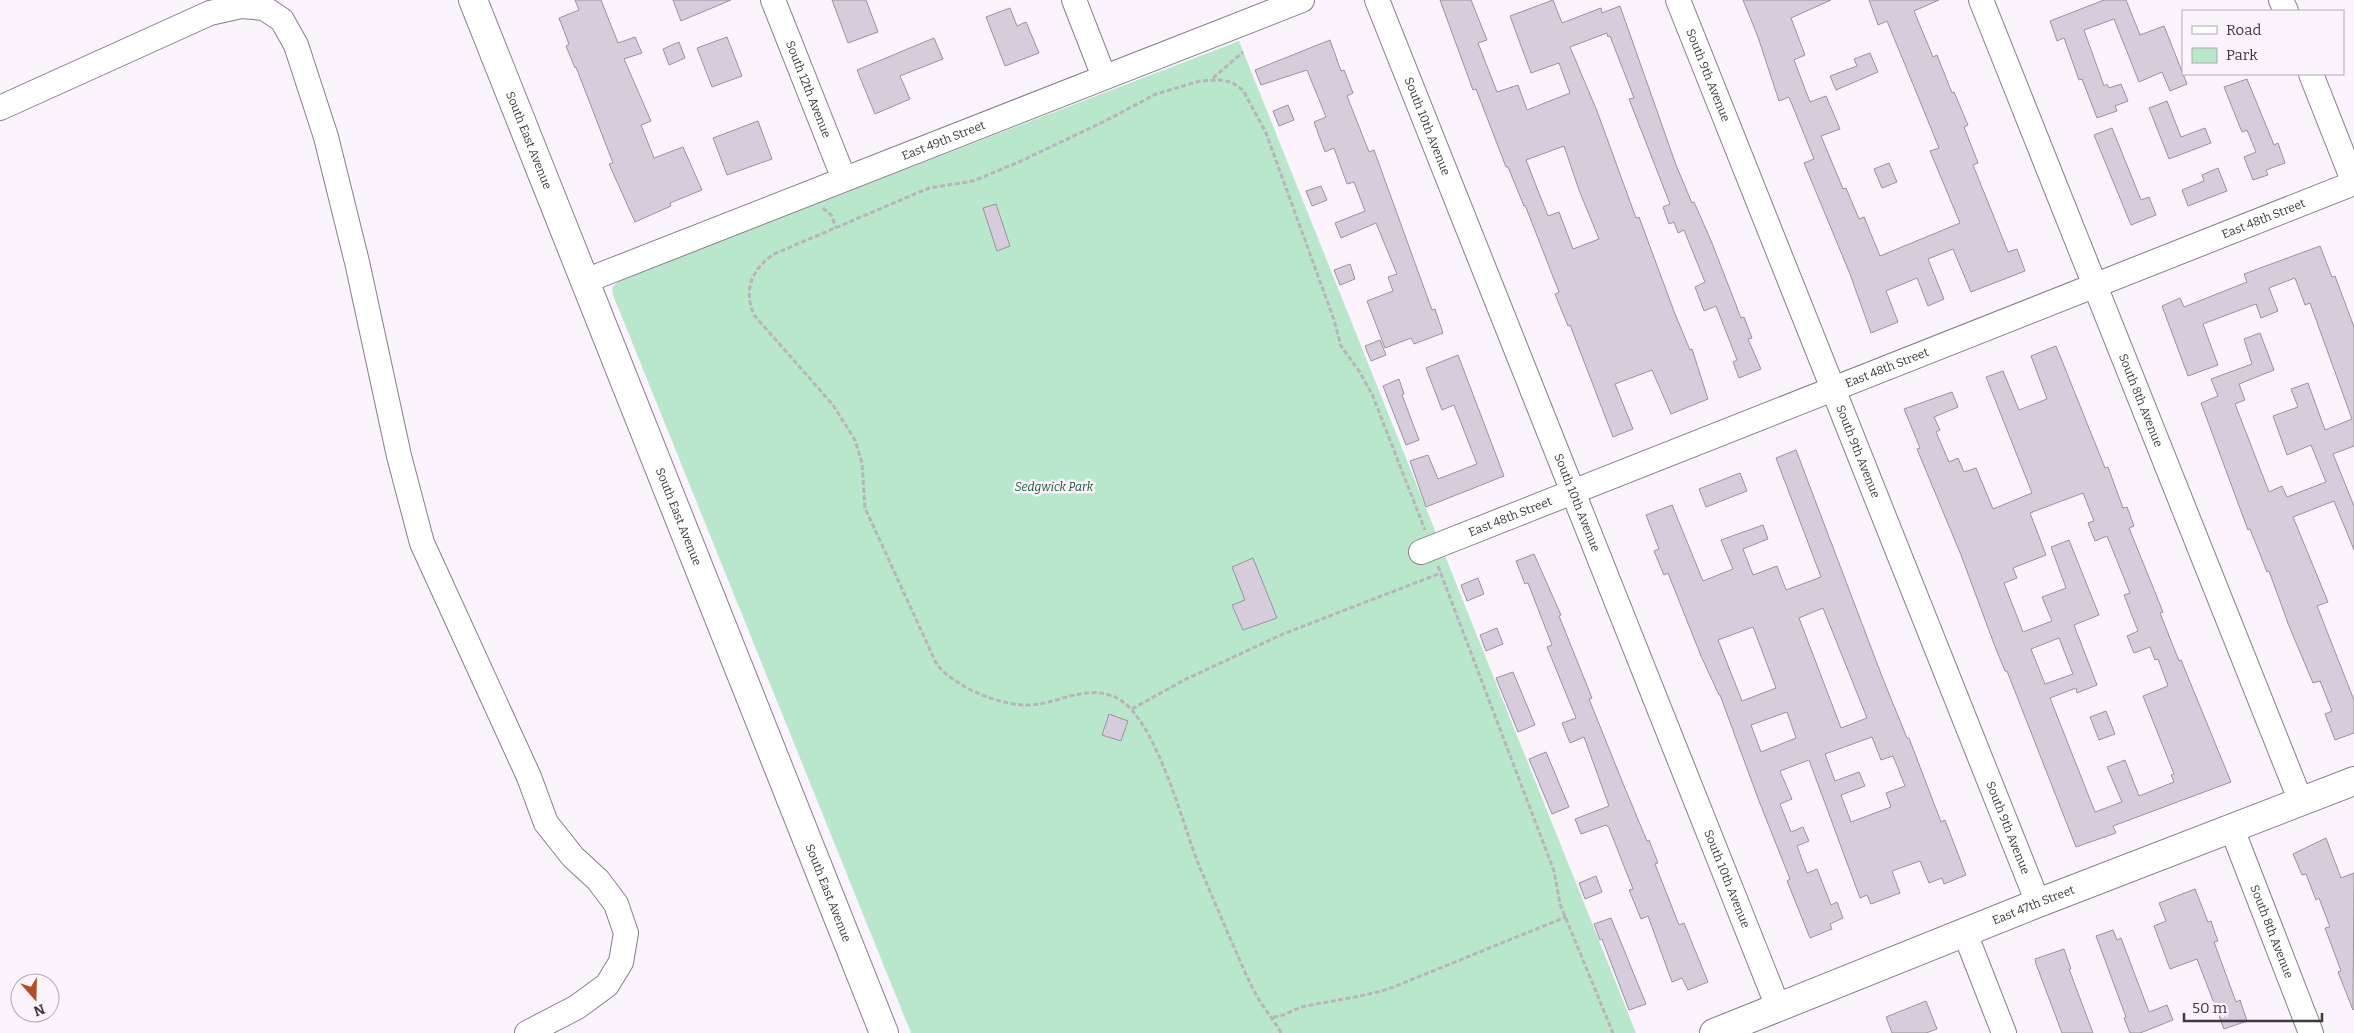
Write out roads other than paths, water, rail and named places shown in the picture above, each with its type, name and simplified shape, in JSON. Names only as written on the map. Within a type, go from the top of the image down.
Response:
[{"type":"main road","name":"South East Avenue","points":[[473,0],[884,1033]]},
{"type":"main road","name":"East 47th Street","points":[[1714,1033],[2038,903],[2354,781]]},
{"type":"street","name":"South 12th Avenue","points":[[773,0],[844,179]]},
{"type":"street","points":[[1074,0],[1104,77]]},
{"type":"street","name":"East 49th Street","points":[[585,281],[1302,0]]},
{"type":"street","name":"South 10th Avenue","points":[[1376,0],[1574,491],[1778,1007]]},
{"type":"street","name":"South 9th Avenue","points":[[1678,0],[2038,903]]},
{"type":"street","name":"South 8th Avenue","points":[[1981,0],[2301,802]]},
{"type":"street","points":[[0,108],[210,13],[241,6],[264,8],[282,20],[296,45],[328,147],[357,262],[399,456],[422,543],[525,768],[546,823],[573,857],[598,880],[616,904],[626,933],[621,962],[608,985],[577,1007],[527,1033]]},
{"type":"street","points":[[2311,75],[2354,182]]},
{"type":"street","name":"East 48th Street","points":[[1426,550],[2354,182]]},
{"type":"street","name":"South 8th Avenue","points":[[2232,829],[2311,1033]]},
{"type":"street","points":[[1965,932],[2004,1033]]},
{"type":"park label","name":"Sedgwick Park","points":[[1054,487]]}]
